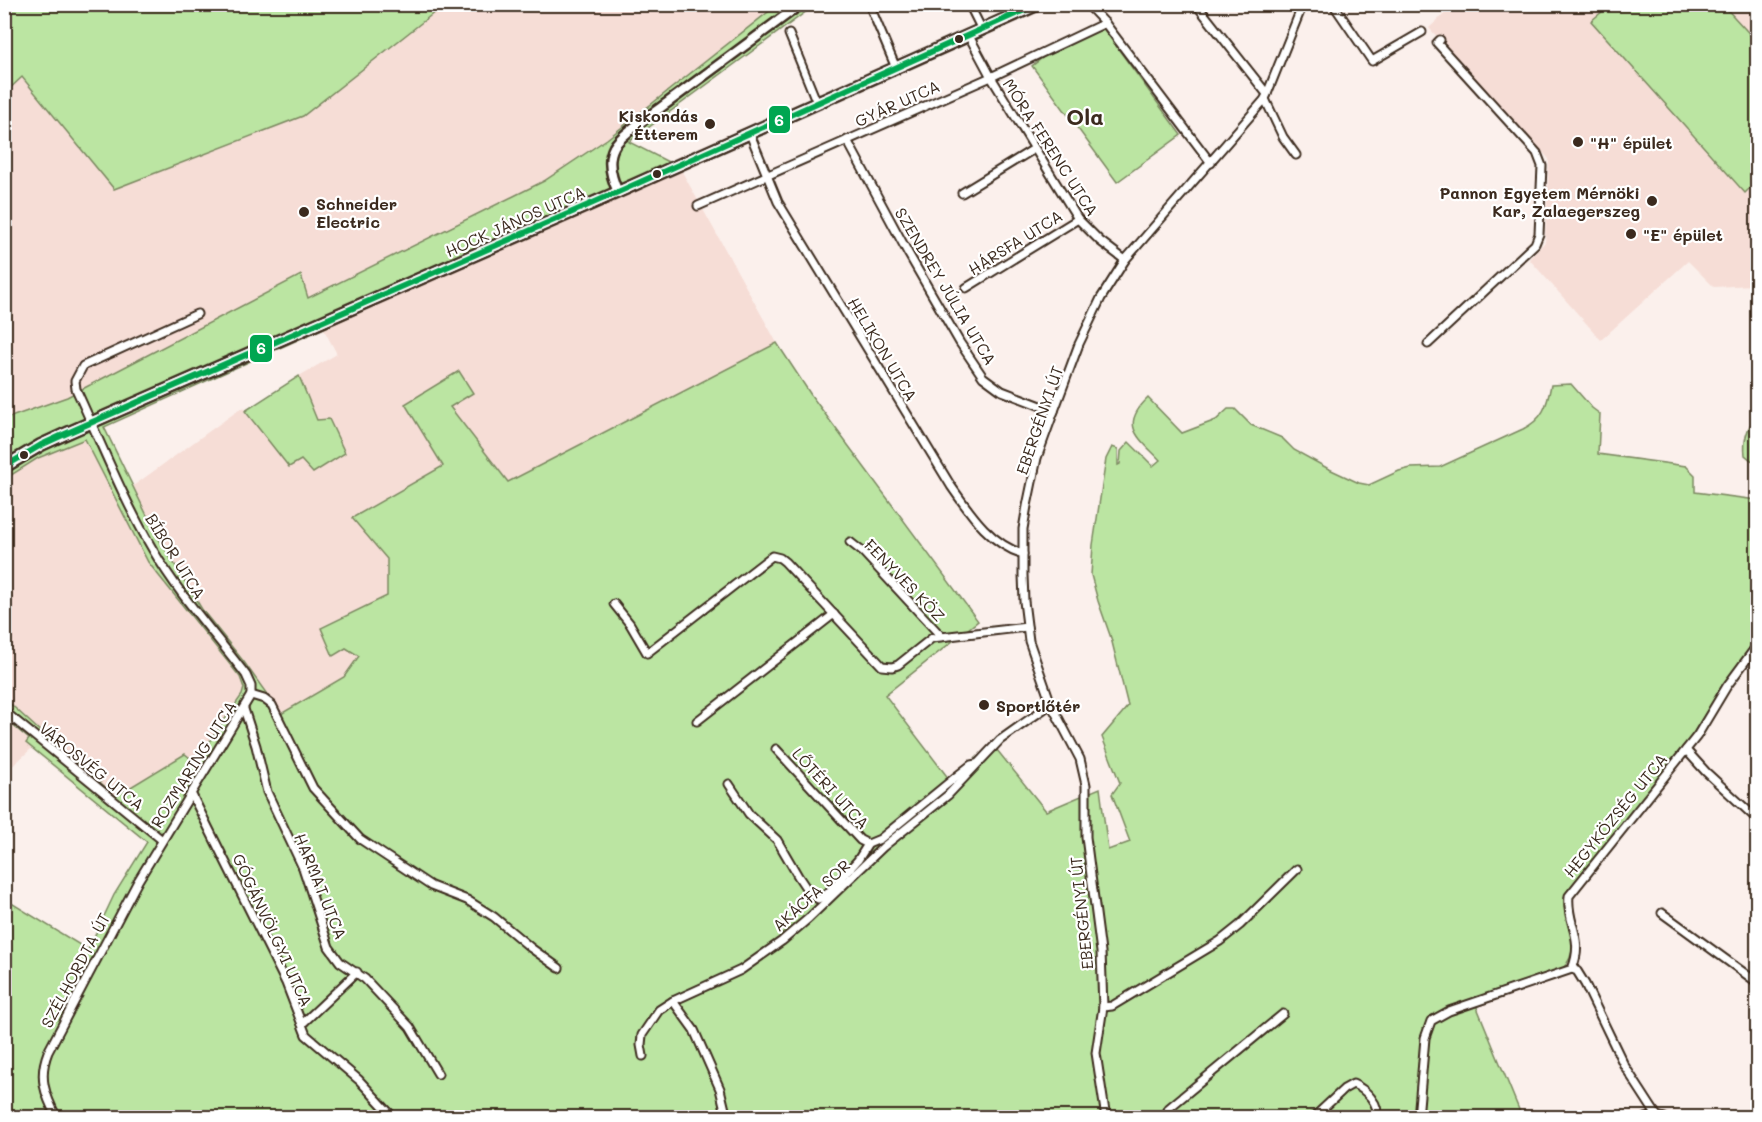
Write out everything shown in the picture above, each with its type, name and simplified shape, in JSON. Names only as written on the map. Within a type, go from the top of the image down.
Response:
[{"type":"main road","name":"HOCK JÁNOS UTCA","points":[[4,467],[41,445],[91,422],[750,134],[1038,4]]},
{"type":"street","points":[[618,192],[610,168],[612,151],[617,142],[801,4]]},
{"type":"street","points":[[869,4],[896,68]]},
{"type":"street","points":[[969,4],[982,30]]},
{"type":"street","points":[[1087,4],[1105,23],[1210,164]]},
{"type":"street","points":[[1196,4],[1266,96],[1283,137],[1296,155]]},
{"type":"street","name":"EBERGÉNYI ÚT","points":[[1106,1118],[1096,1053],[1103,1007],[1101,952],[1088,860],[1084,772],[1073,743],[1051,704],[1035,659],[1027,627],[1024,602],[1023,529],[1030,489],[1037,458],[1054,411],[1090,319],[1101,298],[1125,260],[1210,164],[1266,96],[1303,4]]},
{"type":"street","points":[[1333,4],[1372,61],[1422,32]]},
{"type":"street","name":"GYÁR UTCA","points":[[698,206],[991,77],[1105,23]]},
{"type":"street","points":[[789,34],[817,103]]},
{"type":"street","name":"MÓRA FERENC UTCA","points":[[969,36],[991,77],[1078,219],[1100,241],[1125,260]]},
{"type":"street","points":[[1428,344],[1535,244],[1539,234],[1542,166],[1537,153],[1437,43],[1440,40]]},
{"type":"street","name":"HELIKON UTCA","points":[[750,134],[778,202],[951,486],[993,538],[1013,551],[1023,554]]},
{"type":"street","name":"SZENDREY JÚLIA UTCA","points":[[847,140],[908,253],[977,369],[991,385],[1054,411]]},
{"type":"street","points":[[962,193],[1034,149]]},
{"type":"street","name":"HÁRSFA UTCA","points":[[966,288],[1078,219]]},
{"type":"street","name":"BÍBOR UTCA","points":[[197,314],[83,366],[75,381],[76,389],[153,552],[188,603],[246,675],[251,686],[251,695]]},
{"type":"street","name":"FENYVES KÖZ","points":[[850,542],[941,636]]},
{"type":"street","points":[[614,604],[630,624],[647,653],[772,556],[785,562],[878,662],[887,667],[898,664],[927,642],[941,636],[1027,627]]},
{"type":"street","points":[[698,722],[834,614]]},
{"type":"street","name":"HEGYKÖZSÉG UTCA","points":[[1572,969],[1576,960],[1578,940],[1568,903],[1570,892],[1697,736],[1727,686],[1758,644]]},
{"type":"street","name":"ROZMARING UTCA","points":[[162,840],[251,695],[264,699],[272,705],[313,788],[360,839],[431,886],[467,900],[494,917],[559,968]]},
{"type":"street","name":"AKÁCFA SOR","points":[[643,1056],[642,1035],[659,1011],[673,1001],[741,970],[774,946],[809,918],[883,847],[948,795],[1000,740],[1051,704]]},
{"type":"street","name":"HARMAT UTCA","points":[[244,709],[267,792],[303,868],[326,939],[340,962],[357,972],[410,1027],[438,1074]]},
{"type":"street","name":"VÁROSVÉG UTCA","points":[[4,711],[162,840]]},
{"type":"street","name":"LŐTÉRI UTCA","points":[[776,749],[860,840],[868,844]]},
{"type":"street","points":[[1686,750],[1706,772],[1758,820]]},
{"type":"street","points":[[729,784],[749,814],[777,840],[808,891],[818,899],[824,897],[858,860],[868,844],[880,839],[970,765],[978,763]]},
{"type":"street","name":"GÓGÁNVÖLGYI UTCA","points":[[191,793],[286,983],[306,1035],[376,1097],[394,1118]]},
{"type":"street","name":"SZÉLHORDTA ÚT","points":[[57,1118],[47,1098],[42,1079],[43,1063],[116,920],[162,840]]},
{"type":"street","points":[[1103,1007],[1112,1006],[1220,941],[1240,925],[1297,869]]},
{"type":"street","points":[[1662,913],[1758,983]]},
{"type":"street","points":[[1418,1118],[1425,1038],[1431,1021],[1449,1011],[1572,969],[1577,971],[1586,984],[1624,1065],[1657,1116]]},
{"type":"street","points":[[302,1024],[357,972]]},
{"type":"street","points":[[673,1001],[693,1030],[720,1089],[727,1118]]},
{"type":"street","points":[[1164,1118],[1169,1108],[1283,1014]]},
{"type":"street","points":[[1313,1118],[1344,1089],[1353,1084],[1374,1102],[1377,1108],[1376,1118]]},
{"type":"street","points":[[1646,1118],[1657,1116],[1665,1118]]},
{"type":"shaded area","points":[[444,5],[777,5],[607,139],[544,181],[307,298],[301,276],[67,397],[5,419],[4,93],[22,77],[114,189],[303,116]]},
{"type":"shaded area","name":"Pannon Egyetem Mérnöki Kar, Zalaegerszeg","points":[[1454,5],[1757,5],[1757,290],[1753,285],[1714,287],[1688,261],[1601,340],[1529,259],[1545,242],[1549,159],[1429,28]]},
{"type":"shaded area","points":[[680,168],[777,343],[508,482],[450,407],[405,404],[443,466],[353,517],[387,559],[387,596],[321,627],[359,656],[344,677],[281,714],[244,662],[203,611],[156,534],[133,486],[243,407],[289,467],[301,460],[312,473],[317,421],[299,376],[337,354],[323,328]]},
{"type":"shaded area","points":[[85,439],[148,562],[240,677],[244,688],[242,695],[195,762],[185,754],[116,796],[5,698],[4,479],[38,458]]},
{"type":"shaded area","points":[[4,719],[29,740],[26,743],[32,748],[5,773]]},
{"type":"green space","points":[[5,4],[444,5],[303,116],[114,189],[22,77],[5,93]]},
{"type":"green space","points":[[777,5],[815,5],[629,142],[680,168],[104,427],[156,534],[203,611],[244,662],[281,714],[344,677],[359,656],[346,648],[333,656],[321,628],[387,596],[387,559],[352,518],[443,466],[405,404],[459,371],[473,393],[450,407],[508,482],[777,343],[811,395],[978,621],[885,695],[949,779],[993,745],[1046,811],[1100,788],[1108,850],[1130,842],[1112,794],[1120,783],[1102,737],[1128,706],[1111,638],[1091,575],[1093,545],[1106,459],[1112,447],[1118,449],[1118,465],[1121,451],[1129,442],[1153,466],[1160,460],[1139,438],[1133,424],[1139,408],[1148,398],[1182,433],[1216,420],[1228,409],[1235,409],[1251,425],[1282,438],[1294,450],[1359,483],[1369,485],[1399,471],[1411,468],[1440,467],[1523,429],[1540,416],[1548,399],[1551,385],[1571,384],[1600,414],[1598,454],[1686,466],[1695,475],[1695,492],[1757,500],[1757,642],[1724,683],[1689,740],[1565,896],[1572,936],[1571,955],[1567,963],[1561,970],[1474,1000],[1522,1117],[5,1117],[5,899],[88,950],[114,895],[147,842],[26,743],[29,739],[5,719],[4,698],[116,796],[185,754],[195,762],[242,695],[244,688],[240,677],[148,562],[85,439],[38,458],[5,479],[5,419],[67,397],[301,275],[308,298],[544,181],[607,139]]},
{"type":"green space","points":[[1610,5],[1723,5],[1757,42],[1757,181],[1745,193],[1591,21]]},
{"type":"green space","points":[[1103,28],[1181,135],[1117,182],[1032,66],[1046,55]]},
{"type":"green space","points":[[299,376],[317,420],[329,419],[345,453],[313,473],[301,460],[289,467],[245,411]]},
{"type":"green space","points":[[1756,416],[1758,417],[1757,461],[1745,455],[1746,434]]},
{"type":"transit line","name":"6","points":[[4,467],[65,434],[618,192],[1038,4]]},
{"type":"place","name":"Kiskondás Étterem","points":[[710,124]]},
{"type":"place","name":"\"H\" épület","points":[[1578,142]]},
{"type":"place","name":"Pannon Egyetem Mérnöki Kar, Zalaegerszeg","points":[[1652,201]]},
{"type":"place","name":"Schneider Electric","points":[[304,212]]},
{"type":"place","name":"\"E\" épület","points":[[1631,234]]},
{"type":"place","name":"Sportlőtér","points":[[984,705]]},
{"type":"district","name":"Ola","points":[[1085,116]]}]
